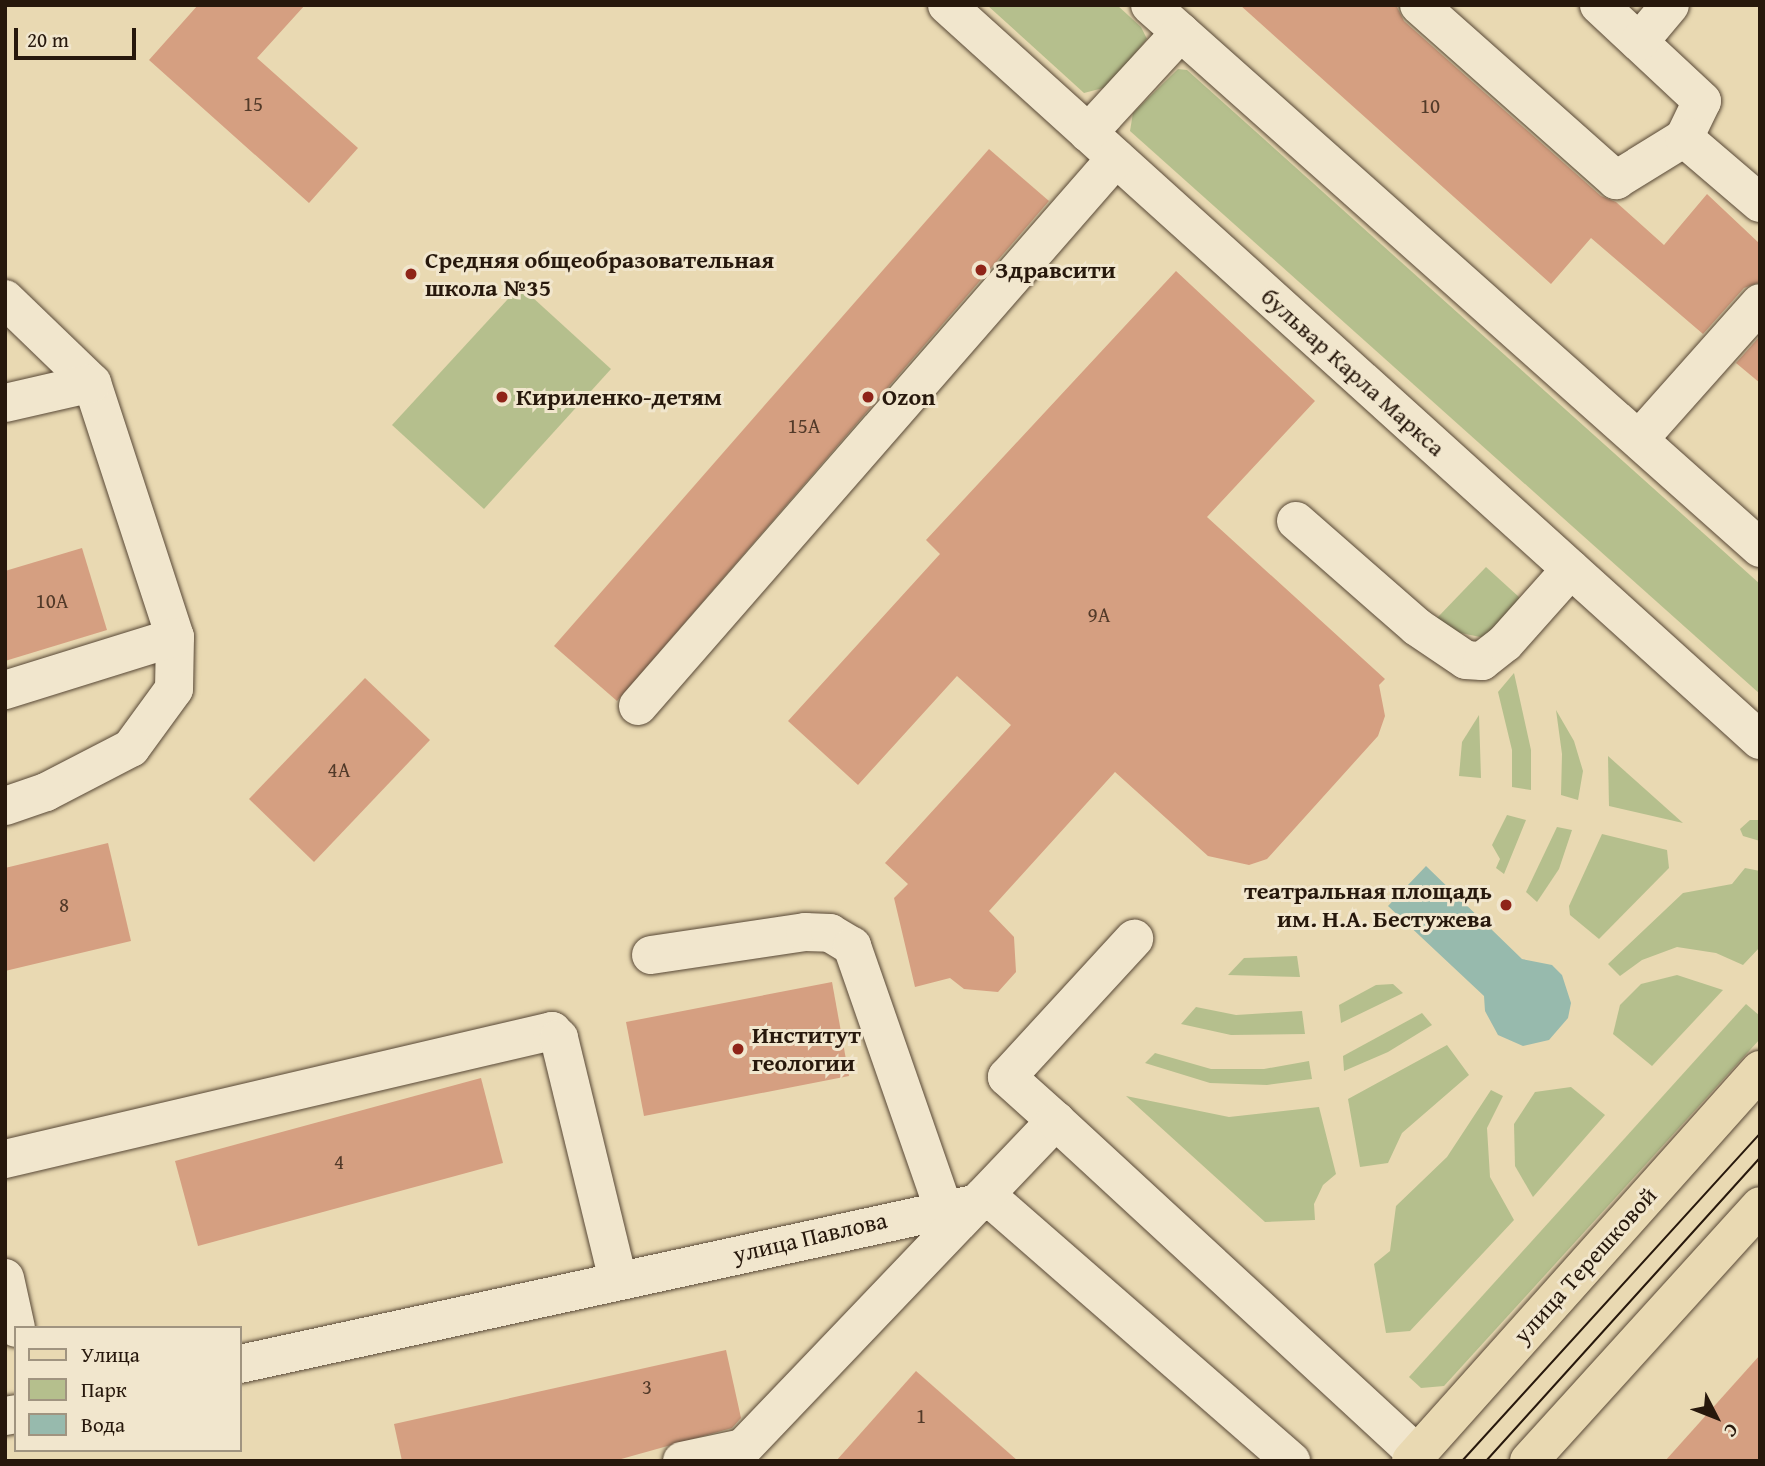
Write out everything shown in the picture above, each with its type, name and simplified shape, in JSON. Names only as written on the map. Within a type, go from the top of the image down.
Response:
[{"type":"main road","name":"улица Терешковой","points":[[1414,1458],[1760,1070]]},
{"type":"main road","points":[[1529,1461],[1760,1206]]},
{"type":"street","name":"бульвар Карла Маркса","points":[[947,5],[1760,740]]},
{"type":"street","points":[[1150,5],[1760,548]]},
{"type":"street","points":[[1419,5],[1616,180],[1684,138],[1702,101],[1599,5]]},
{"type":"street","points":[[1639,42],[1670,5]]},
{"type":"street","points":[[1088,132],[1181,32]]},
{"type":"street","points":[[1684,138],[1756,192]]},
{"type":"street","points":[[638,706],[1116,158]]},
{"type":"street","points":[[5,299],[92,383],[175,637],[174,690],[131,748],[46,792],[5,806]]},
{"type":"street","points":[[1639,439],[1760,303]]},
{"type":"street","points":[[5,404],[92,383]]},
{"type":"street","points":[[1296,521],[1417,627],[1466,660],[1482,661],[1505,643],[1571,569]]},
{"type":"street","points":[[5,690],[175,637]]},
{"type":"street","points":[[651,955],[805,932],[830,933],[852,946],[943,1208]]},
{"type":"street","points":[[1134,939],[1007,1077],[1414,1458]]},
{"type":"street","points":[[5,1159],[544,1029],[559,1038],[618,1280]]},
{"type":"street","points":[[682,1461],[743,1448],[1056,1121]]},
{"type":"street","points":[[981,1199],[1003,1205],[1291,1461]]},
{"type":"street","name":"улица Павлова","points":[[242,1364],[981,1199]]},
{"type":"street","points":[[5,1278],[16,1326]]},
{"type":"green space","points":[[987,5],[1117,5],[1141,27],[1147,39],[1107,87],[1084,93]]},
{"type":"green space","points":[[1178,69],[1187,70],[1760,584],[1760,694],[1130,131],[1133,113]]},
{"type":"green space","name":"Кириленко-детям","points":[[520,286],[611,369],[484,509],[392,425]]},
{"type":"green space","points":[[1486,567],[1519,597],[1520,609],[1485,638],[1451,631],[1437,618]]},
{"type":"green space","points":[[1514,673],[1531,750],[1531,790],[1512,787],[1512,750],[1498,692]]},
{"type":"green space","points":[[1556,710],[1574,741],[1583,771],[1578,800],[1561,795],[1562,754]]},
{"type":"green space","points":[[1479,715],[1481,778],[1459,776],[1462,742]]},
{"type":"green space","points":[[1608,756],[1683,823],[1609,806]]},
{"type":"green space","points":[[1507,815],[1526,820],[1504,874],[1496,868],[1500,859],[1492,845]]},
{"type":"green space","points":[[1750,820],[1760,820],[1760,841],[1743,836],[1740,829]]},
{"type":"green space","points":[[1557,827],[1572,830],[1559,869],[1537,902],[1526,892]]},
{"type":"green space","points":[[1602,834],[1667,850],[1669,868],[1599,939],[1570,915],[1569,906]]},
{"type":"green space","points":[[1745,868],[1760,871],[1760,947],[1743,965],[1716,953],[1677,947],[1642,960],[1620,976],[1608,964],[1683,893],[1732,884]]},
{"type":"green space","points":[[1297,956],[1300,977],[1228,975],[1244,958]]},
{"type":"green space","points":[[1677,975],[1723,990],[1652,1066],[1613,1034],[1620,1005],[1641,984]]},
{"type":"green space","points":[[1393,984],[1403,993],[1341,1023],[1339,1005],[1376,985]]},
{"type":"green space","points":[[1746,1004],[1760,1016],[1760,1039],[1444,1386],[1421,1388],[1409,1377]]},
{"type":"green space","points":[[1196,1007],[1236,1015],[1302,1011],[1305,1034],[1231,1035],[1181,1024]]},
{"type":"green space","points":[[1422,1013],[1432,1025],[1388,1052],[1344,1071],[1343,1056]]},
{"type":"green space","points":[[1447,1045],[1469,1075],[1402,1133],[1388,1163],[1360,1167],[1348,1099]]},
{"type":"green space","points":[[1155,1053],[1211,1069],[1264,1069],[1309,1061],[1312,1079],[1267,1085],[1210,1083],[1145,1063]]},
{"type":"green space","points":[[1571,1087],[1605,1115],[1533,1197],[1515,1166],[1514,1124],[1535,1092]]},
{"type":"green space","points":[[1491,1090],[1503,1096],[1487,1128],[1490,1177],[1514,1220],[1410,1331],[1386,1333],[1374,1264],[1390,1251],[1396,1206],[1447,1157]]},
{"type":"green space","points":[[1126,1096],[1229,1117],[1319,1107],[1336,1174],[1323,1185],[1314,1204],[1315,1220],[1265,1222]]},
{"type":"water","points":[[1426,866],[1522,959],[1552,965],[1562,975],[1571,1003],[1568,1018],[1549,1040],[1523,1046],[1498,1035],[1485,1011],[1484,996],[1388,906]]},
{"type":"building","points":[[198,5],[305,5],[257,58],[358,148],[309,203],[149,60]]},
{"type":"building","points":[[1240,5],[1396,5],[1404,21],[1601,196],[1616,202],[1664,245],[1707,194],[1760,244],[1760,282],[1744,288],[1703,334],[1591,238],[1551,284]]},
{"type":"building","points":[[989,149],[1049,201],[617,701],[554,646]]},
{"type":"building","points":[[1176,271],[1315,401],[1207,517],[1385,679],[1379,685],[1385,716],[1378,736],[1267,859],[1249,865],[1208,856],[1115,772],[989,911],[1014,937],[1016,972],[998,992],[964,989],[950,978],[915,987],[894,898],[908,884],[885,863],[1011,725],[957,676],[858,785],[788,721],[940,554],[926,540]]},
{"type":"building","points":[[1760,336],[1760,383],[1736,363]]},
{"type":"building","points":[[82,548],[107,630],[5,661],[5,571]]},
{"type":"building","points":[[365,678],[430,740],[314,862],[249,799]]},
{"type":"building","points":[[108,843],[131,941],[5,971],[5,868]]},
{"type":"building","name":"Институт геологии","points":[[832,982],[849,1076],[644,1116],[626,1022]]},
{"type":"building","points":[[481,1078],[503,1163],[198,1246],[175,1161]]},
{"type":"building","points":[[726,1350],[741,1418],[732,1428],[614,1461],[402,1461],[394,1424]]},
{"type":"building","points":[[1760,1355],[1760,1461],[1665,1461]]},
{"type":"building","points":[[916,1371],[1018,1461],[836,1461]]},
{"type":"tram line","points":[[1462,1461],[1760,1133]]},
{"type":"tram line","points":[[1486,1461],[1760,1158]]},
{"type":"place","name":"Здравсити","points":[[981,270]]},
{"type":"place","name":"Средняя общеобразовательная школа №35","points":[[411,274]]},
{"type":"place","name":"Кириленко-детям","points":[[502,397]]},
{"type":"place","name":"Ozon","points":[[868,397]]},
{"type":"place","name":"театральная площадь им. Н.А. Бестужева","points":[[1506,905]]},
{"type":"place","name":"Институт геологии","points":[[738,1049]]}]
